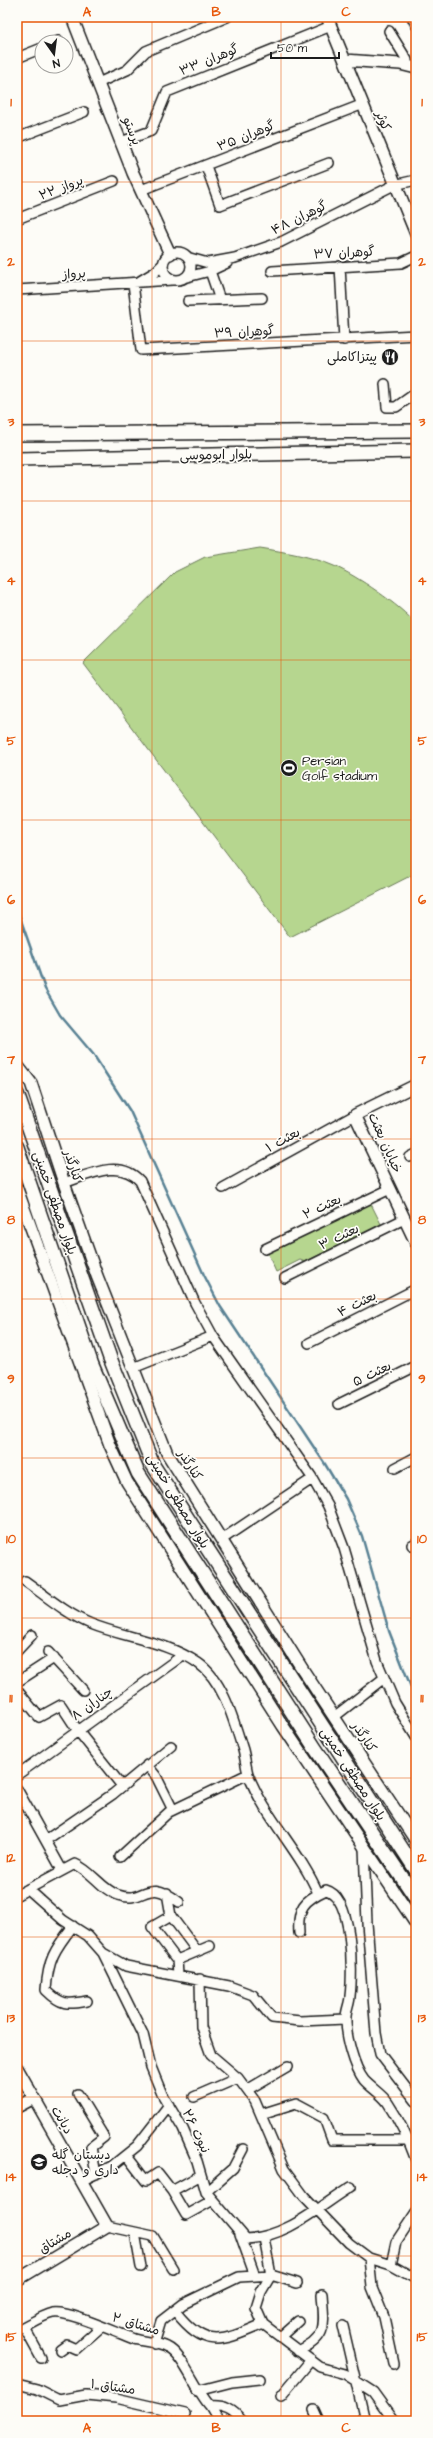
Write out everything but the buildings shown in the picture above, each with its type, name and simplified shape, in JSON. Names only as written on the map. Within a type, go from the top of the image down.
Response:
[{"type":"main road","name":"بلوار ابوموسی","points":[[17,434],[416,431]]},
{"type":"main road","name":"بلوار ابوموسی","points":[[17,459],[416,451]]},
{"type":"main road","name":"بلوار مصطفی خمینی","points":[[17,1094],[110,1358],[152,1465],[416,1870]]},
{"type":"main road","name":"بلوار مصطفی خمینی","points":[[17,1147],[92,1365],[138,1473],[315,1748],[416,1898]]},
{"type":"street","name":"پرستو","points":[[72,17],[121,142],[170,254]]},
{"type":"street","points":[[98,83],[127,70],[146,51],[227,17]]},
{"type":"street","points":[[412,17],[416,25]]},
{"type":"street","name":"کوثر","points":[[329,21],[394,186],[416,234]]},
{"type":"street","name":"گوهران ۳۳","points":[[121,142],[151,131],[167,92],[329,21]]},
{"type":"street","points":[[389,31],[403,62]]},
{"type":"street","points":[[17,58],[34,51]]},
{"type":"street","points":[[403,62],[416,56]]},
{"type":"street","points":[[345,60],[403,62],[416,68]]},
{"type":"street","name":"گوهران ۳۵","points":[[141,190],[206,166],[361,104]]},
{"type":"street","points":[[17,138],[84,112]]},
{"type":"street","points":[[206,166],[220,205],[329,163]]},
{"type":"street","name":"گوهران ۴۸","points":[[190,258],[208,263],[235,258],[281,242],[394,186],[416,180]]},
{"type":"street","name":"پرواز ۲۲","points":[[17,219],[114,181]]},
{"type":"street","points":[[133,283],[146,279],[163,264],[170,254],[177,252],[184,253],[190,258],[192,268],[187,277]]},
{"type":"street","name":"گوهران ۳۷","points":[[272,271],[401,263],[416,256]]},
{"type":"street","points":[[163,264],[163,270],[172,280],[180,280],[210,272],[235,258]]},
{"type":"street","points":[[340,266],[344,340]]},
{"type":"street","points":[[210,272],[220,300]]},
{"type":"street","name":"پرواز","points":[[17,290],[172,280]]},
{"type":"street","name":"گوهران ۳۹","points":[[133,283],[141,350],[416,335]]},
{"type":"street","points":[[188,301],[262,298]]},
{"type":"street","points":[[385,384],[387,407],[396,407],[416,393]]},
{"type":"street","name":"کنارگذر","points":[[17,1065],[31,1083],[64,1183],[133,1368],[167,1453],[334,1717],[416,1841]]},
{"type":"street","name":"خیابان بعثت","points":[[416,1086],[355,1115],[404,1219],[413,1230],[416,1243]]},
{"type":"street","name":"بعثت ۱","points":[[223,1188],[355,1115]]},
{"type":"street","points":[[64,1183],[109,1169],[123,1169],[133,1173],[140,1181],[195,1303],[213,1336],[312,1479],[328,1506],[344,1548],[377,1661],[395,1703],[416,1737]]},
{"type":"street","points":[[17,1189],[110,1445],[127,1482],[364,1847],[416,1924]]},
{"type":"street","name":"بعثت ۲","points":[[265,1249],[390,1189]]},
{"type":"street","name":"بعثت ۳","points":[[285,1278],[404,1219]]},
{"type":"street","name":"بعثت ۴","points":[[310,1342],[416,1289]]},
{"type":"street","points":[[133,1368],[213,1336]]},
{"type":"street","name":"بعثت ۵","points":[[339,1404],[416,1366]]},
{"type":"street","points":[[395,1468],[416,1457]]},
{"type":"street","points":[[221,1540],[312,1479]]},
{"type":"street","points":[[25,1581],[90,1623],[168,1647],[198,1663],[212,1676],[230,1713],[248,1774],[276,1825],[302,1860],[318,1894]]},
{"type":"street","points":[[17,1651],[32,1635]]},
{"type":"street","points":[[17,1682],[51,1655],[83,1690]]},
{"type":"street","name":"چناران ۸","points":[[17,1775],[183,1655]]},
{"type":"street","points":[[334,1717],[384,1678]]},
{"type":"street","points":[[17,1690],[39,1717],[61,1705],[78,1731],[122,1786]]},
{"type":"street","points":[[46,1840],[122,1786],[171,1746]]},
{"type":"street","points":[[147,1765],[156,1776],[173,1810]]},
{"type":"street","points":[[120,1857],[173,1810],[248,1774]]},
{"type":"street","points":[[17,1789],[20,1802],[46,1840],[62,1870]]},
{"type":"street","points":[[364,1847],[367,1923],[376,2033],[380,2054],[416,2101]]},
{"type":"street","points":[[17,1895],[75,1864],[84,1868],[116,1895],[125,1897],[153,1889],[167,1893],[179,1902]]},
{"type":"street","points":[[28,1889],[73,1926],[88,1936],[103,1953],[126,1966],[178,1974],[229,1986],[253,1995],[272,2018],[300,2021],[345,2019]]},
{"type":"street","points":[[299,1933],[298,1919],[304,1904],[310,1898],[326,1890],[332,1892],[341,1902],[346,1919],[350,1953],[350,1997],[345,2019],[349,2045],[363,2079],[387,2102],[409,2140],[416,2160]]},
{"type":"street","points":[[167,1893],[171,1916],[197,1951]]},
{"type":"street","points":[[171,1916],[152,1927],[177,1960],[178,1974]]},
{"type":"street","points":[[73,1926],[60,1942],[47,1967],[46,1990],[58,2002],[75,2003],[87,2001]]},
{"type":"street","points":[[177,1960],[210,1946]]},
{"type":"street","name":"نبوت ۲۶","points":[[103,1953],[143,2034],[151,2066],[162,2094],[183,2129],[206,2192],[240,2233]]},
{"type":"street","points":[[200,1979],[201,2027],[211,2055],[238,2078],[247,2090],[261,2114],[284,2169],[304,2196],[349,2243],[369,2258],[391,2265],[416,2279]]},
{"type":"street","points":[[247,2090],[288,2066]]},
{"type":"street","name":"دیانت","points":[[17,2068],[107,2226]]},
{"type":"street","points":[[194,2097],[238,2078]]},
{"type":"street","points":[[78,2094],[104,2137],[90,2147],[96,2174]]},
{"type":"street","points":[[17,2107],[34,2098]]},
{"type":"street","points":[[261,2114],[296,2103],[324,2118],[332,2140],[409,2140]]},
{"type":"street","points":[[81,2181],[112,2166],[137,2146],[168,2105]]},
{"type":"street","points":[[206,2192],[233,2168],[243,2149]]},
{"type":"street","points":[[126,2155],[146,2181],[158,2173],[172,2191],[186,2215],[213,2200]]},
{"type":"street","points":[[172,2191],[201,2175]]},
{"type":"street","points":[[240,2233],[246,2239],[264,2238],[296,2224],[317,2208],[351,2187]]},
{"type":"street","points":[[391,2265],[396,2242],[416,2212]]},
{"type":"street","points":[[107,2226],[153,2236],[173,2269]]},
{"type":"street","name":"مشتاق","points":[[17,2280],[107,2226]]},
{"type":"street","points":[[135,2233],[141,2267]]},
{"type":"street","points":[[240,2233],[255,2276]]},
{"type":"street","points":[[264,2238],[272,2275],[261,2292],[256,2308],[263,2324],[320,2367],[345,2374],[373,2392],[394,2421]]},
{"type":"street","points":[[369,2258],[372,2287],[384,2317],[394,2364]]},
{"type":"street","points":[[154,2344],[161,2322],[175,2311],[197,2297],[239,2278],[272,2275],[297,2283]]},
{"type":"street","points":[[298,2351],[314,2343],[323,2329],[322,2294]]},
{"type":"street","points":[[175,2311],[187,2327],[203,2338],[228,2339],[263,2324]]},
{"type":"street","name":"مشتاق ۲","points":[[21,2328],[54,2313],[72,2314],[101,2327],[167,2347],[182,2361],[197,2391],[210,2406],[219,2421]]},
{"type":"street","points":[[280,2337],[298,2321]]},
{"type":"street","points":[[343,2326],[365,2421]]},
{"type":"street","points":[[60,2350],[68,2345],[76,2349],[101,2327]]},
{"type":"street","points":[[21,2328],[42,2358]]},
{"type":"street","points":[[281,2396],[311,2360]]},
{"type":"street","points":[[197,2391],[232,2382],[260,2379]]},
{"type":"street","name":"مشتاق ۱","points":[[17,2384],[37,2389],[59,2400],[86,2395],[108,2397],[185,2414]]},
{"type":"street","points":[[210,2406],[222,2405],[236,2413],[242,2421]]},
{"type":"street","points":[[314,2410],[320,2421]]},
{"type":"green space","name":"Persian Golf stadium","points":[[260,548],[307,557],[343,570],[389,600],[416,624],[416,873],[290,937],[83,663],[175,572],[205,557]]},
{"type":"green space","points":[[370,1202],[381,1224],[305,1262],[300,1260],[276,1272],[267,1252]]},
{"type":"waterway","points":[[17,909],[45,989],[60,1015],[93,1054],[130,1111],[204,1275],[220,1306],[325,1464],[346,1499],[362,1536],[389,1631],[416,1700]]},
{"type":"place","name":"پیتزاکاملی","points":[[390,357]]},
{"type":"place","name":"Persian Golf stadium","points":[[289,768]]},
{"type":"place","name":"دبستان گله داری و دجله","points":[[39,2162]]}]
